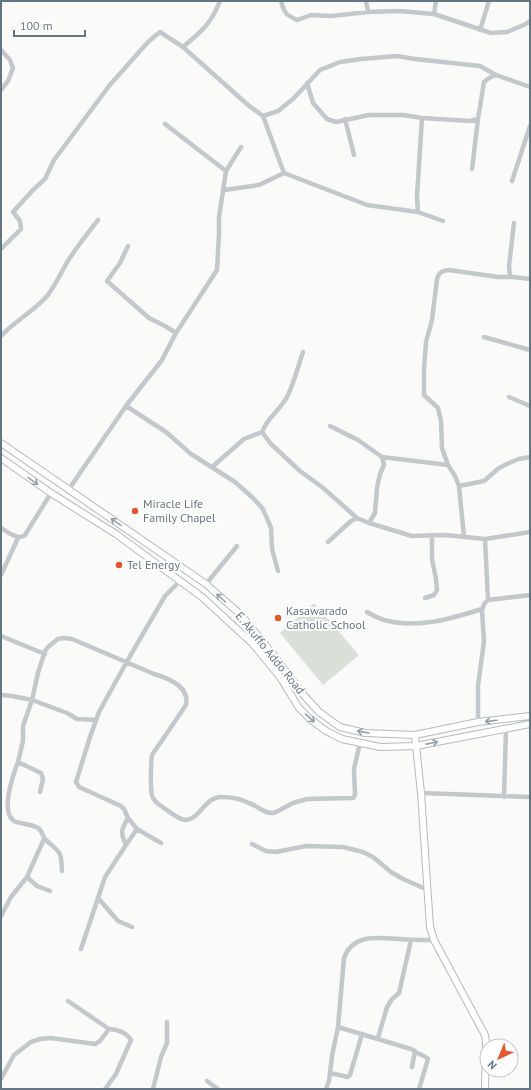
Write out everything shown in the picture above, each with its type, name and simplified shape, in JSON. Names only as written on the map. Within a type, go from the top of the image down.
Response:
[{"type":"main road","name":"E. Akuffo Addo Road","points":[[1,443],[206,584],[241,615],[301,692],[319,712],[340,727],[365,733],[416,735],[478,722],[530,716]]},
{"type":"main road","name":"E. Akuffo Addo Road","points":[[1,458],[51,493],[116,534],[202,597],[252,644],[280,678],[299,708],[310,719],[326,731],[342,739],[380,747],[416,746],[530,724]]},
{"type":"main road","points":[[416,735],[430,927],[434,940],[485,1035],[485,1089]]},
{"type":"street","points":[[183,47],[211,21],[220,1]]},
{"type":"street","points":[[281,1],[284,12],[297,20],[311,15],[331,16],[368,12],[434,14],[491,33],[507,32],[530,21]]},
{"type":"street","points":[[366,1],[368,12]]},
{"type":"street","points":[[434,14],[436,1]]},
{"type":"street","points":[[480,30],[489,1]]},
{"type":"street","points":[[1,249],[21,229],[20,220],[13,212],[45,179],[54,160],[108,86],[151,39],[160,32],[183,47],[248,105],[263,116],[284,173]]},
{"type":"street","points":[[1,50],[10,60],[13,68],[8,81],[1,90]]},
{"type":"street","points":[[263,116],[278,111],[294,98],[320,70],[340,62],[397,56],[480,66],[496,75],[530,87]]},
{"type":"street","points":[[472,169],[484,82],[496,75]]},
{"type":"street","points":[[307,83],[313,103],[327,119],[336,122],[369,114],[403,115],[422,118],[470,121],[478,119]]},
{"type":"street","points":[[418,212],[417,196],[422,118]]},
{"type":"street","points":[[345,119],[354,155]]},
{"type":"street","points":[[165,124],[226,171]]},
{"type":"street","points":[[512,181],[530,126]]},
{"type":"street","points":[[69,489],[126,406],[162,360],[176,333],[216,270],[219,217],[226,171],[241,148]]},
{"type":"street","points":[[224,190],[259,185],[284,173],[367,204],[418,212],[443,221]]},
{"type":"street","points":[[1,336],[11,326],[28,314],[48,294],[60,277],[66,264],[98,220]]},
{"type":"street","points":[[510,277],[509,266],[514,222]]},
{"type":"street","points":[[128,246],[120,263],[107,281],[149,318],[176,333]]},
{"type":"street","points":[[464,537],[459,486],[448,465],[442,448],[441,421],[438,408],[424,395],[426,342],[432,320],[438,274],[449,270],[498,277],[530,279]]},
{"type":"street","points":[[484,337],[530,350]]},
{"type":"street","points":[[212,467],[244,439],[262,432],[265,425],[287,397],[297,373],[302,352]]},
{"type":"street","points":[[509,397],[530,406]]},
{"type":"street","points":[[126,406],[166,432],[191,454],[235,482],[253,498],[263,510],[271,528],[272,550],[278,571]]},
{"type":"street","points":[[330,426],[358,440],[382,457],[448,465]]},
{"type":"street","points":[[262,432],[271,444],[300,471],[322,487],[357,518],[370,523],[412,536],[445,535],[485,539],[530,532]]},
{"type":"street","points":[[370,523],[375,513],[377,488],[380,474],[384,465],[382,457]]},
{"type":"street","points":[[459,486],[484,481],[499,468],[519,459],[530,457]]},
{"type":"street","points":[[1,528],[18,538],[22,538],[51,493]]},
{"type":"street","points":[[328,542],[351,521],[357,518]]},
{"type":"street","points":[[424,598],[434,595],[437,590],[432,559],[432,535]]},
{"type":"street","points":[[1,575],[18,538]]},
{"type":"street","points":[[485,539],[488,600]]},
{"type":"street","points":[[206,584],[236,546]]},
{"type":"street","points":[[161,843],[137,829],[121,806],[79,786],[76,782],[96,720],[126,662],[165,596],[180,581]]},
{"type":"street","points":[[478,722],[478,686],[484,642],[482,608],[488,600],[530,595]]},
{"type":"street","points":[[367,612],[383,620],[408,624],[431,623],[482,608]]},
{"type":"street","points":[[1,636],[45,654]]},
{"type":"street","points":[[62,871],[62,857],[60,852],[44,839],[42,831],[37,827],[13,820],[4,806],[11,780],[18,762],[23,741],[23,726],[32,700],[38,673],[48,647],[58,639],[72,639],[167,678],[184,690],[186,704],[152,754],[151,781],[152,796],[155,801],[180,819],[186,820],[195,816],[214,798],[221,796],[232,797],[270,813],[274,813],[293,802],[307,799],[353,798],[355,795],[354,769],[360,743]]},
{"type":"street","points":[[1,695],[32,700],[68,713],[77,719],[96,720]]},
{"type":"street","points":[[504,797],[506,729]]},
{"type":"street","points":[[18,762],[38,770],[41,773],[43,779],[40,792]]},
{"type":"street","points":[[421,793],[530,797]]},
{"type":"street","points":[[126,845],[122,829],[128,818]]},
{"type":"street","points":[[81,949],[105,878],[137,829]]},
{"type":"street","points":[[1,916],[11,897],[27,877],[44,839]]},
{"type":"street","points":[[252,844],[266,851],[276,852],[306,846],[343,847],[364,852],[373,857],[391,872],[428,890]]},
{"type":"street","points":[[27,877],[37,886],[50,891]]},
{"type":"street","points":[[98,898],[115,919],[132,927]]},
{"type":"street","points":[[326,1089],[338,1028],[344,958],[350,947],[357,942],[372,938],[434,940]]},
{"type":"street","points":[[378,1038],[387,1007],[392,999],[399,994],[411,940]]},
{"type":"street","points":[[68,1001],[109,1029],[116,1030],[128,1036],[131,1040],[116,1074],[106,1089]]},
{"type":"street","points":[[153,1089],[161,1057],[167,1043],[167,1022]]},
{"type":"street","points":[[338,1028],[378,1038],[409,1048],[428,1059],[419,1089]]},
{"type":"street","points":[[1,1079],[14,1055],[31,1042],[50,1038],[95,1044],[100,1041],[109,1029]]},
{"type":"street","points":[[330,1073],[348,1077],[350,1075],[362,1034]]},
{"type":"street","points":[[412,1067],[415,1052]]},
{"type":"street","points":[[207,1081],[218,1089]]},
{"type":"shaded area","points":[[314,603],[359,655],[323,685],[280,633]]},
{"type":"place","name":"Miracle Life Family Chapel","points":[[135,511]]},
{"type":"place","name":"Tel Energy","points":[[119,565]]},
{"type":"place","name":"Kasawarado Catholic School","points":[[278,618]]}]
